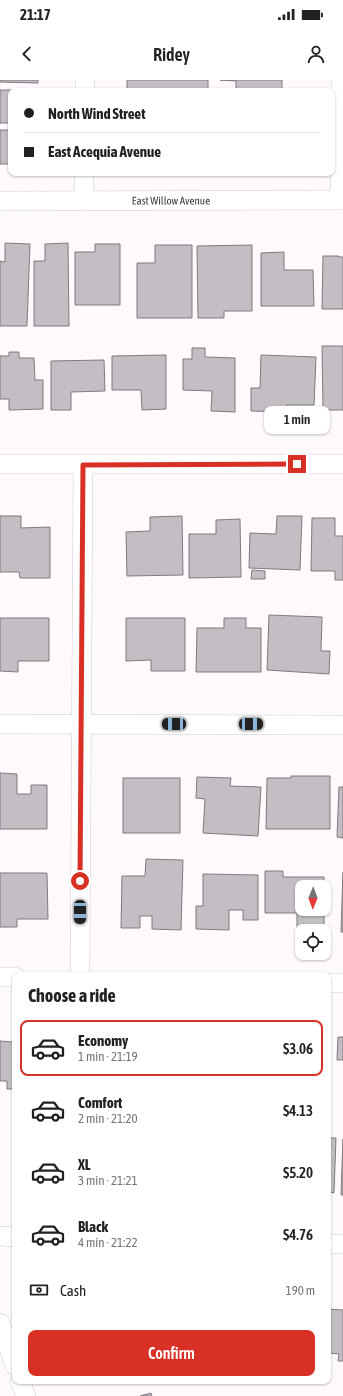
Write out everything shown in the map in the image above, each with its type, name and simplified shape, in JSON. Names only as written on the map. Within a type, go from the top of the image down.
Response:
[{"type":"street","points":[[341,80],[342,200]]},
{"type":"street","points":[[84,176],[84,201]]},
{"type":"street","name":"East Willow Avenue","points":[[0,200],[342,200]]},
{"type":"street","points":[[0,464],[343,464]]},
{"type":"street","points":[[80,972],[83,465]]},
{"type":"street","points":[[0,724],[343,725]]},
{"type":"street","points":[[0,977],[12,977]]},
{"type":"street","points":[[331,983],[343,984]]},
{"type":"street","points":[[0,1236],[12,1237]]},
{"type":"street","points":[[331,1244],[343,1244]]},
{"type":"street","points":[[0,1323],[12,1357]]},
{"type":"street","points":[[21,1384],[26,1396]]},
{"type":"building","points":[[0,80],[38,80],[38,83],[0,82]]},
{"type":"building","points":[[127,80],[208,80],[208,88],[127,88]]},
{"type":"building","points":[[220,80],[282,80],[282,88],[236,88],[236,81]]},
{"type":"building","points":[[0,90],[8,90],[8,123],[0,123]]},
{"type":"building","points":[[0,130],[8,130],[8,164],[0,164]]},
{"type":"building","points":[[5,243],[30,244],[27,326],[0,326],[0,261],[5,262]]},
{"type":"building","points":[[68,243],[69,326],[34,326],[34,261],[45,261],[45,244]]},
{"type":"building","points":[[95,244],[120,244],[120,305],[75,305],[75,252],[95,252]]},
{"type":"building","points":[[155,245],[192,245],[192,318],[137,318],[137,263],[155,263]]},
{"type":"building","points":[[252,245],[252,311],[224,311],[224,318],[198,318],[197,246]]},
{"type":"building","points":[[284,252],[284,270],[313,270],[314,306],[261,306],[261,253]]},
{"type":"building","points":[[323,256],[343,257],[343,309],[322,309]]},
{"type":"building","points":[[322,346],[343,346],[343,410],[323,410]]},
{"type":"building","points":[[192,348],[205,348],[205,357],[235,358],[235,412],[211,411],[212,391],[183,390],[183,359],[192,359]]},
{"type":"building","points":[[9,352],[19,352],[19,358],[34,358],[35,380],[43,380],[43,409],[9,410],[9,399],[0,399],[0,356],[9,356]]},
{"type":"building","points":[[166,355],[166,409],[142,410],[141,390],[112,390],[112,356]]},
{"type":"building","points":[[261,355],[316,357],[314,405],[287,405],[286,412],[251,411],[251,388],[260,388]]},
{"type":"building","points":[[104,360],[105,391],[71,392],[71,410],[51,410],[51,361]]},
{"type":"building","points":[[0,516],[21,516],[21,528],[50,527],[50,578],[20,578],[19,572],[0,572]]},
{"type":"building","points":[[182,516],[183,575],[127,576],[126,532],[150,531],[150,517]]},
{"type":"building","points":[[277,516],[302,516],[300,570],[249,568],[250,533],[276,534]]},
{"type":"building","points":[[312,518],[335,518],[335,536],[343,536],[343,580],[335,580],[335,571],[311,571]]},
{"type":"building","points":[[240,519],[241,577],[189,578],[189,534],[216,534],[216,520]]},
{"type":"building","points":[[252,570],[265,571],[265,579],[251,579]]},
{"type":"building","points":[[269,615],[322,617],[321,651],[330,651],[329,674],[267,670]]},
{"type":"building","points":[[0,618],[49,618],[49,661],[18,661],[18,672],[0,671]]},
{"type":"building","points":[[126,618],[185,618],[185,671],[151,671],[151,660],[126,661]]},
{"type":"building","points":[[224,618],[246,618],[246,628],[261,628],[261,672],[196,672],[197,628],[224,628]]},
{"type":"building","points":[[0,773],[17,774],[17,794],[31,794],[31,785],[47,785],[47,829],[0,829]]},
{"type":"building","points":[[291,776],[330,776],[330,829],[266,829],[267,778],[291,778]]},
{"type":"building","points":[[197,777],[231,778],[230,786],[261,787],[258,836],[203,833],[205,799],[196,798]]},
{"type":"building","points":[[123,778],[180,778],[180,833],[123,833]]},
{"type":"building","points":[[339,787],[343,787],[343,838],[337,837]]},
{"type":"building","points":[[146,859],[183,860],[181,930],[152,929],[152,916],[140,916],[140,928],[121,928],[122,876],[145,876]]},
{"type":"building","points":[[265,871],[283,871],[283,877],[324,877],[324,880],[295,880],[295,913],[265,913]]},
{"type":"building","points":[[343,872],[343,932],[341,932]]},
{"type":"building","points":[[0,873],[47,873],[48,919],[17,919],[17,927],[0,927]]},
{"type":"building","points":[[203,874],[258,875],[258,920],[243,920],[243,910],[229,910],[229,930],[196,929],[196,906],[203,906]]},
{"type":"building","points":[[297,916],[324,916],[324,924],[297,924]]},
{"type":"building","points":[[338,1037],[343,1037],[343,1060],[337,1060]]},
{"type":"building","points":[[0,1041],[12,1042],[12,1089],[7,1089],[7,1081],[0,1081]]},
{"type":"building","points":[[331,1138],[336,1138],[334,1193],[331,1192]]},
{"type":"building","points":[[343,1139],[343,1195],[341,1195]]},
{"type":"building","points":[[331,1309],[343,1310],[343,1361],[338,1361],[339,1354],[331,1353]]},
{"type":"building","points":[[151,1393],[152,1396],[140,1396]]},
{"type":"route","points":[[80,881],[83,465],[297,464]]}]
